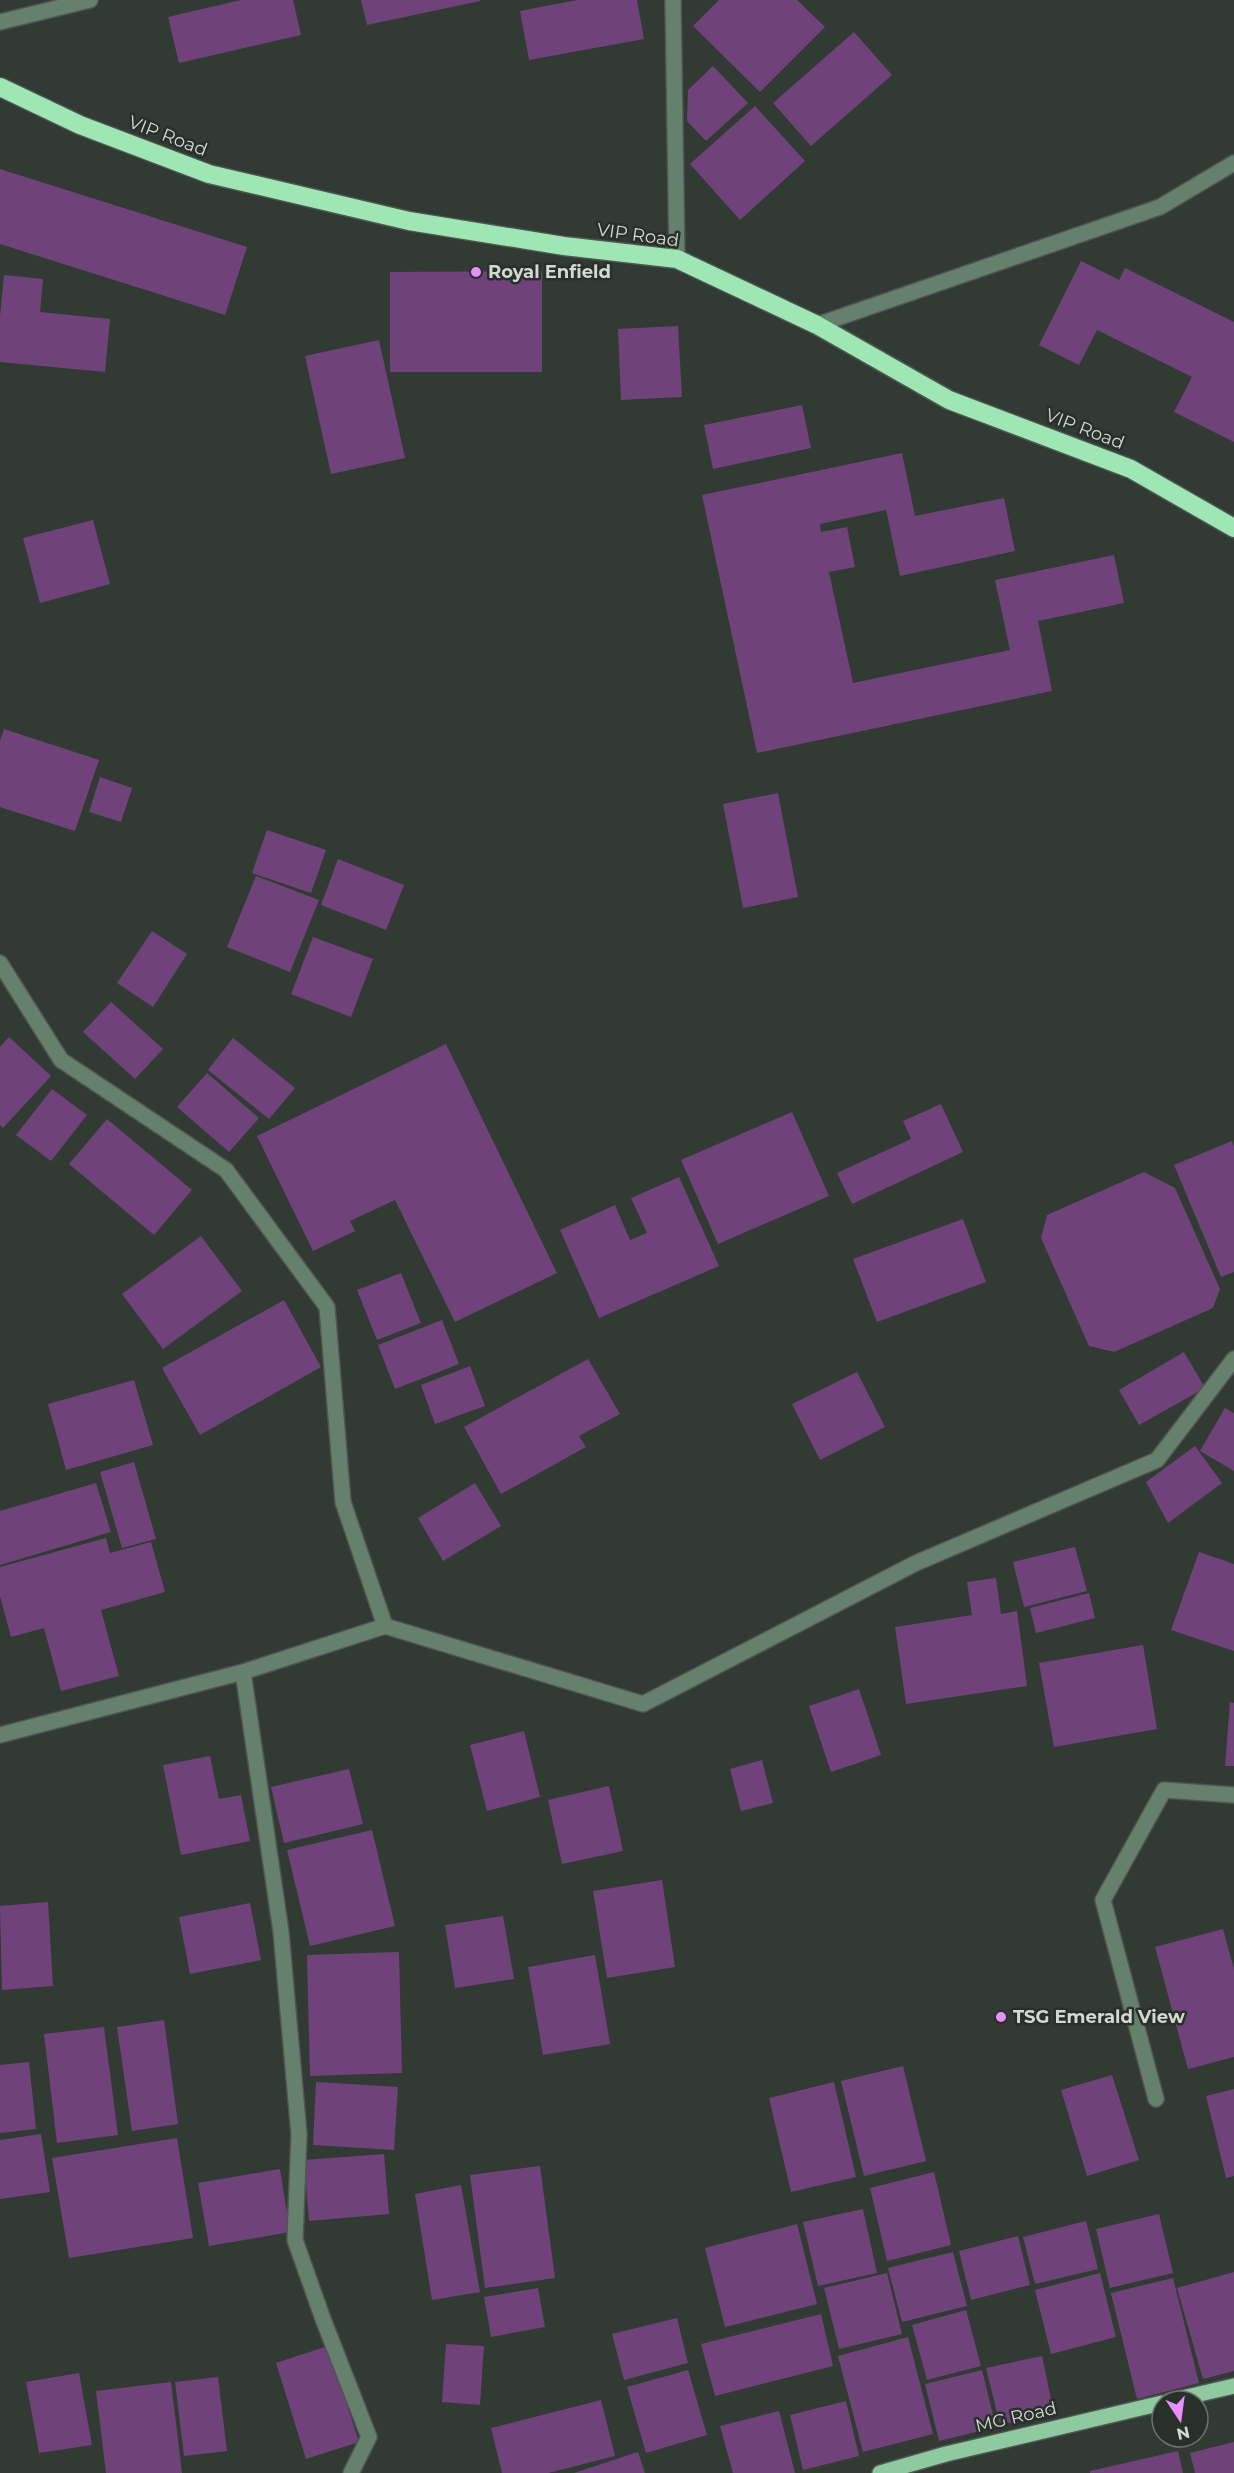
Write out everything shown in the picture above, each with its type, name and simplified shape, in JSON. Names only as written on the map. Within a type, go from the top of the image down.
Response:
[{"type":"highway","name":"VIP Road","points":[[0,87],[80,125],[208,174],[409,221],[564,246],[677,259],[817,325],[949,400],[1131,470],[1234,528]]},
{"type":"main road","points":[[1210,2392],[1234,2386]]},
{"type":"main road","name":"MG Road","points":[[880,2473],[946,2454],[1150,2406]]},
{"type":"street","points":[[0,22],[90,0]]},
{"type":"street","points":[[673,0],[677,259]]},
{"type":"street","points":[[817,325],[1160,207],[1234,163]]},
{"type":"street","points":[[0,963],[62,1060],[226,1170],[327,1307],[343,1502],[385,1626]]},
{"type":"street","points":[[0,1735],[243,1672],[385,1626],[643,1704],[916,1563],[1157,1460],[1234,1359]]},
{"type":"street","points":[[243,1672],[281,1932],[299,2134],[295,2240],[322,2319],[369,2437],[351,2473]]},
{"type":"street","points":[[1156,2099],[1103,1900],[1164,1790],[1234,1795]]},
{"type":"building","points":[[241,0],[293,0],[301,35],[179,63],[168,17]]},
{"type":"building","points":[[361,0],[480,0],[480,1],[367,25]]},
{"type":"building","points":[[577,0],[637,0],[644,39],[529,60],[520,11]]},
{"type":"building","points":[[719,0],[797,0],[825,27],[760,92],[693,26]]},
{"type":"building","points":[[854,32],[892,75],[811,146],[773,103]]},
{"type":"building","points":[[713,66],[748,103],[706,141],[687,121],[688,90]]},
{"type":"building","points":[[755,106],[805,161],[740,220],[690,164]]},
{"type":"building","points":[[0,169],[247,247],[225,315],[0,244]]},
{"type":"building","points":[[1081,261],[1119,280],[1125,268],[1234,322],[1234,442],[1174,412],[1192,377],[1097,330],[1079,365],[1039,345]]},
{"type":"building","points":[[542,271],[542,372],[390,372],[390,272]]},
{"type":"building","points":[[4,275],[43,279],[40,312],[110,319],[105,372],[0,362],[0,316]]},
{"type":"building","points":[[678,326],[682,397],[621,400],[618,329]]},
{"type":"building","points":[[379,340],[405,458],[331,474],[305,356]]},
{"type":"building","points":[[802,405],[811,448],[713,469],[704,425]]},
{"type":"building","points":[[902,453],[915,516],[1004,498],[1015,551],[900,576],[886,510],[820,524],[821,532],[847,527],[855,567],[829,572],[853,683],[1010,650],[995,580],[1114,555],[1124,603],[1038,621],[1052,691],[757,753],[702,495]]},
{"type":"building","points":[[93,520],[110,584],[40,603],[23,538]]},
{"type":"building","points":[[4,729],[99,760],[75,831],[0,807],[0,741]]},
{"type":"building","points":[[100,777],[132,788],[121,822],[89,812]]},
{"type":"building","points":[[778,793],[798,897],[743,908],[723,804]]},
{"type":"building","points":[[267,830],[326,850],[311,893],[252,873]]},
{"type":"building","points":[[338,859],[404,885],[386,930],[321,905]]},
{"type":"building","points":[[256,876],[319,900],[290,972],[227,947]]},
{"type":"building","points":[[152,931],[187,954],[153,1007],[117,983]]},
{"type":"building","points":[[313,937],[373,959],[351,1017],[291,994]]},
{"type":"building","points":[[111,1002],[163,1049],[135,1079],[83,1032]]},
{"type":"building","points":[[9,1037],[51,1076],[3,1128],[0,1125],[0,1047]]},
{"type":"building","points":[[233,1038],[295,1088],[269,1119],[208,1070]]},
{"type":"building","points":[[446,1044],[557,1273],[455,1322],[395,1200],[350,1221],[355,1231],[313,1251],[257,1136]]},
{"type":"building","points":[[207,1073],[259,1118],[229,1152],[177,1107]]},
{"type":"building","points":[[52,1089],[87,1115],[51,1161],[16,1135]]},
{"type":"building","points":[[941,1104],[963,1152],[852,1204],[837,1173],[911,1139],[903,1121]]},
{"type":"building","points":[[792,1112],[829,1196],[718,1244],[681,1160]]},
{"type":"building","points":[[107,1119],[192,1190],[154,1235],[69,1164]]},
{"type":"building","points":[[1232,1141],[1234,1147],[1234,1272],[1221,1277],[1174,1165]]},
{"type":"building","points":[[1144,1172],[1175,1188],[1220,1289],[1213,1308],[1114,1352],[1089,1346],[1041,1238],[1047,1215]]},
{"type":"building","points":[[679,1177],[719,1266],[599,1318],[560,1230],[615,1205],[630,1240],[647,1233],[631,1198]]},
{"type":"building","points":[[963,1219],[986,1282],[877,1322],[853,1259]]},
{"type":"building","points":[[201,1236],[242,1291],[163,1349],[122,1294]]},
{"type":"building","points":[[401,1273],[421,1323],[377,1340],[357,1290]]},
{"type":"building","points":[[284,1300],[321,1367],[200,1435],[162,1368]]},
{"type":"building","points":[[442,1320],[459,1364],[395,1389],[378,1345]]},
{"type":"building","points":[[1184,1352],[1205,1388],[1139,1425],[1119,1390]]},
{"type":"building","points":[[588,1359],[620,1414],[579,1436],[586,1447],[501,1494],[464,1427]]},
{"type":"building","points":[[470,1366],[485,1406],[435,1424],[421,1385]]},
{"type":"building","points":[[857,1372],[885,1427],[820,1460],[792,1404]]},
{"type":"building","points":[[134,1380],[153,1445],[66,1470],[48,1404]]},
{"type":"building","points":[[1225,1408],[1234,1413],[1234,1471],[1200,1451]]},
{"type":"building","points":[[1195,1446],[1222,1483],[1168,1523],[1146,1482]]},
{"type":"building","points":[[134,1462],[156,1539],[122,1548],[100,1472]]},
{"type":"building","points":[[96,1483],[111,1532],[0,1565],[0,1511]]},
{"type":"building","points":[[475,1483],[501,1526],[443,1561],[418,1518]]},
{"type":"building","points":[[106,1538],[110,1553],[151,1542],[165,1592],[101,1610],[119,1676],[61,1691],[44,1628],[11,1637],[0,1596],[0,1567]]},
{"type":"building","points":[[1075,1547],[1087,1591],[1024,1607],[1013,1562]]},
{"type":"building","points":[[1199,1552],[1234,1564],[1234,1651],[1171,1630]]},
{"type":"building","points":[[996,1578],[1001,1614],[1017,1611],[1027,1686],[906,1704],[895,1627],[972,1615],[967,1582]]},
{"type":"building","points":[[1089,1593],[1095,1618],[1036,1633],[1030,1608]]},
{"type":"building","points":[[1143,1645],[1157,1729],[1054,1747],[1039,1663]]},
{"type":"building","points":[[859,1689],[881,1755],[831,1772],[809,1706]]},
{"type":"building","points":[[1230,1702],[1234,1703],[1234,1766],[1225,1766]]},
{"type":"building","points":[[524,1731],[540,1797],[487,1811],[470,1745]]},
{"type":"building","points":[[210,1756],[219,1799],[241,1795],[250,1841],[181,1855],[163,1765]]},
{"type":"building","points":[[762,1760],[773,1803],[741,1811],[730,1769]]},
{"type":"building","points":[[349,1769],[363,1824],[284,1843],[271,1787]]},
{"type":"building","points":[[609,1786],[623,1851],[562,1864],[548,1800]]},
{"type":"building","points":[[372,1830],[395,1926],[310,1946],[287,1850]]},
{"type":"building","points":[[662,1880],[675,1967],[607,1978],[593,1891]]},
{"type":"building","points":[[48,1902],[53,1986],[2,1990],[0,1906]]},
{"type":"building","points":[[250,1903],[261,1960],[190,1974],[179,1917]]},
{"type":"building","points":[[503,1916],[514,1979],[455,1988],[445,1925]]},
{"type":"building","points":[[1223,1929],[1234,1969],[1234,2057],[1188,2069],[1155,1947]]},
{"type":"building","points":[[399,1952],[402,2073],[310,2076],[307,1955]]},
{"type":"building","points":[[595,1955],[610,2044],[543,2055],[528,1967]]},
{"type":"building","points":[[164,2020],[178,2124],[132,2131],[117,2027]]},
{"type":"building","points":[[104,2027],[118,2135],[57,2143],[44,2034]]},
{"type":"building","points":[[29,2062],[36,2129],[0,2133],[0,2065]]},
{"type":"building","points":[[903,2066],[926,2161],[864,2176],[841,2081]]},
{"type":"building","points":[[1112,2075],[1139,2160],[1087,2176],[1061,2090]]},
{"type":"building","points":[[316,2082],[398,2087],[394,2150],[313,2145]]},
{"type":"building","points":[[834,2082],[856,2177],[791,2192],[769,2098]]},
{"type":"building","points":[[1234,2089],[1234,2176],[1226,2178],[1206,2096]]},
{"type":"building","points":[[41,2134],[50,2192],[0,2199],[0,2140]]},
{"type":"building","points":[[177,2138],[193,2238],[69,2258],[52,2158]]},
{"type":"building","points":[[384,2154],[389,2214],[309,2221],[304,2160]]},
{"type":"building","points":[[540,2166],[555,2278],[485,2288],[470,2175]]},
{"type":"building","points":[[280,2169],[290,2232],[209,2246],[198,2183]]},
{"type":"building","points":[[934,2172],[951,2245],[887,2261],[870,2188]]},
{"type":"building","points":[[461,2185],[480,2292],[432,2300],[415,2194]]},
{"type":"building","points":[[863,2209],[877,2273],[818,2286],[803,2222]]},
{"type":"building","points":[[1159,2214],[1173,2273],[1110,2288],[1096,2229]]},
{"type":"building","points":[[1086,2221],[1098,2269],[1035,2284],[1023,2237]]},
{"type":"building","points":[[797,2224],[817,2304],[725,2327],[705,2248]]},
{"type":"building","points":[[1018,2236],[1030,2285],[971,2300],[959,2251]]},
{"type":"building","points":[[953,2252],[967,2306],[902,2322],[888,2268]]},
{"type":"building","points":[[1234,2272],[1234,2371],[1203,2379],[1177,2288]]},
{"type":"building","points":[[887,2273],[902,2334],[839,2349],[824,2288]]},
{"type":"building","points":[[1100,2273],[1116,2337],[1051,2354],[1035,2290]]},
{"type":"building","points":[[1173,2278],[1199,2383],[1176,2389],[1150,2389],[1150,2396],[1137,2399],[1111,2293]]},
{"type":"building","points":[[538,2288],[545,2327],[491,2337],[484,2297]]},
{"type":"building","points":[[966,2310],[981,2366],[927,2380],[912,2325]]},
{"type":"building","points":[[821,2314],[833,2366],[715,2396],[701,2344]]},
{"type":"building","points":[[677,2318],[688,2363],[624,2380],[612,2334]]},
{"type":"building","points":[[908,2337],[933,2434],[863,2452],[838,2356]]},
{"type":"building","points":[[446,2344],[484,2346],[480,2405],[442,2402]]},
{"type":"building","points":[[328,2346],[359,2442],[306,2459],[276,2363]]},
{"type":"building","points":[[1042,2356],[1054,2413],[1000,2425],[986,2368]]},
{"type":"building","points":[[688,2370],[707,2435],[646,2453],[627,2387]]},
{"type":"building","points":[[982,2370],[996,2427],[939,2441],[925,2384]]},
{"type":"building","points":[[79,2373],[92,2445],[39,2453],[26,2382]]},
{"type":"building","points":[[218,2377],[227,2451],[184,2456],[175,2382]]},
{"type":"building","points":[[171,2382],[182,2473],[106,2473],[96,2391]]},
{"type":"building","points":[[601,2400],[615,2456],[548,2473],[502,2473],[491,2428]]},
{"type":"building","points":[[846,2401],[859,2456],[803,2470],[790,2415]]},
{"type":"building","points":[[779,2411],[795,2473],[733,2473],[720,2426]]},
{"type":"building","points":[[1234,2442],[1234,2473],[1195,2473],[1190,2453]]},
{"type":"building","points":[[1178,2451],[1183,2473],[1090,2473],[1090,2471]]},
{"type":"building","points":[[638,2452],[645,2473],[574,2473]]},
{"type":"place","name":"Royal Enfield","points":[[476,272]]},
{"type":"place","name":"TSG Emerald View","points":[[1001,2017]]}]
